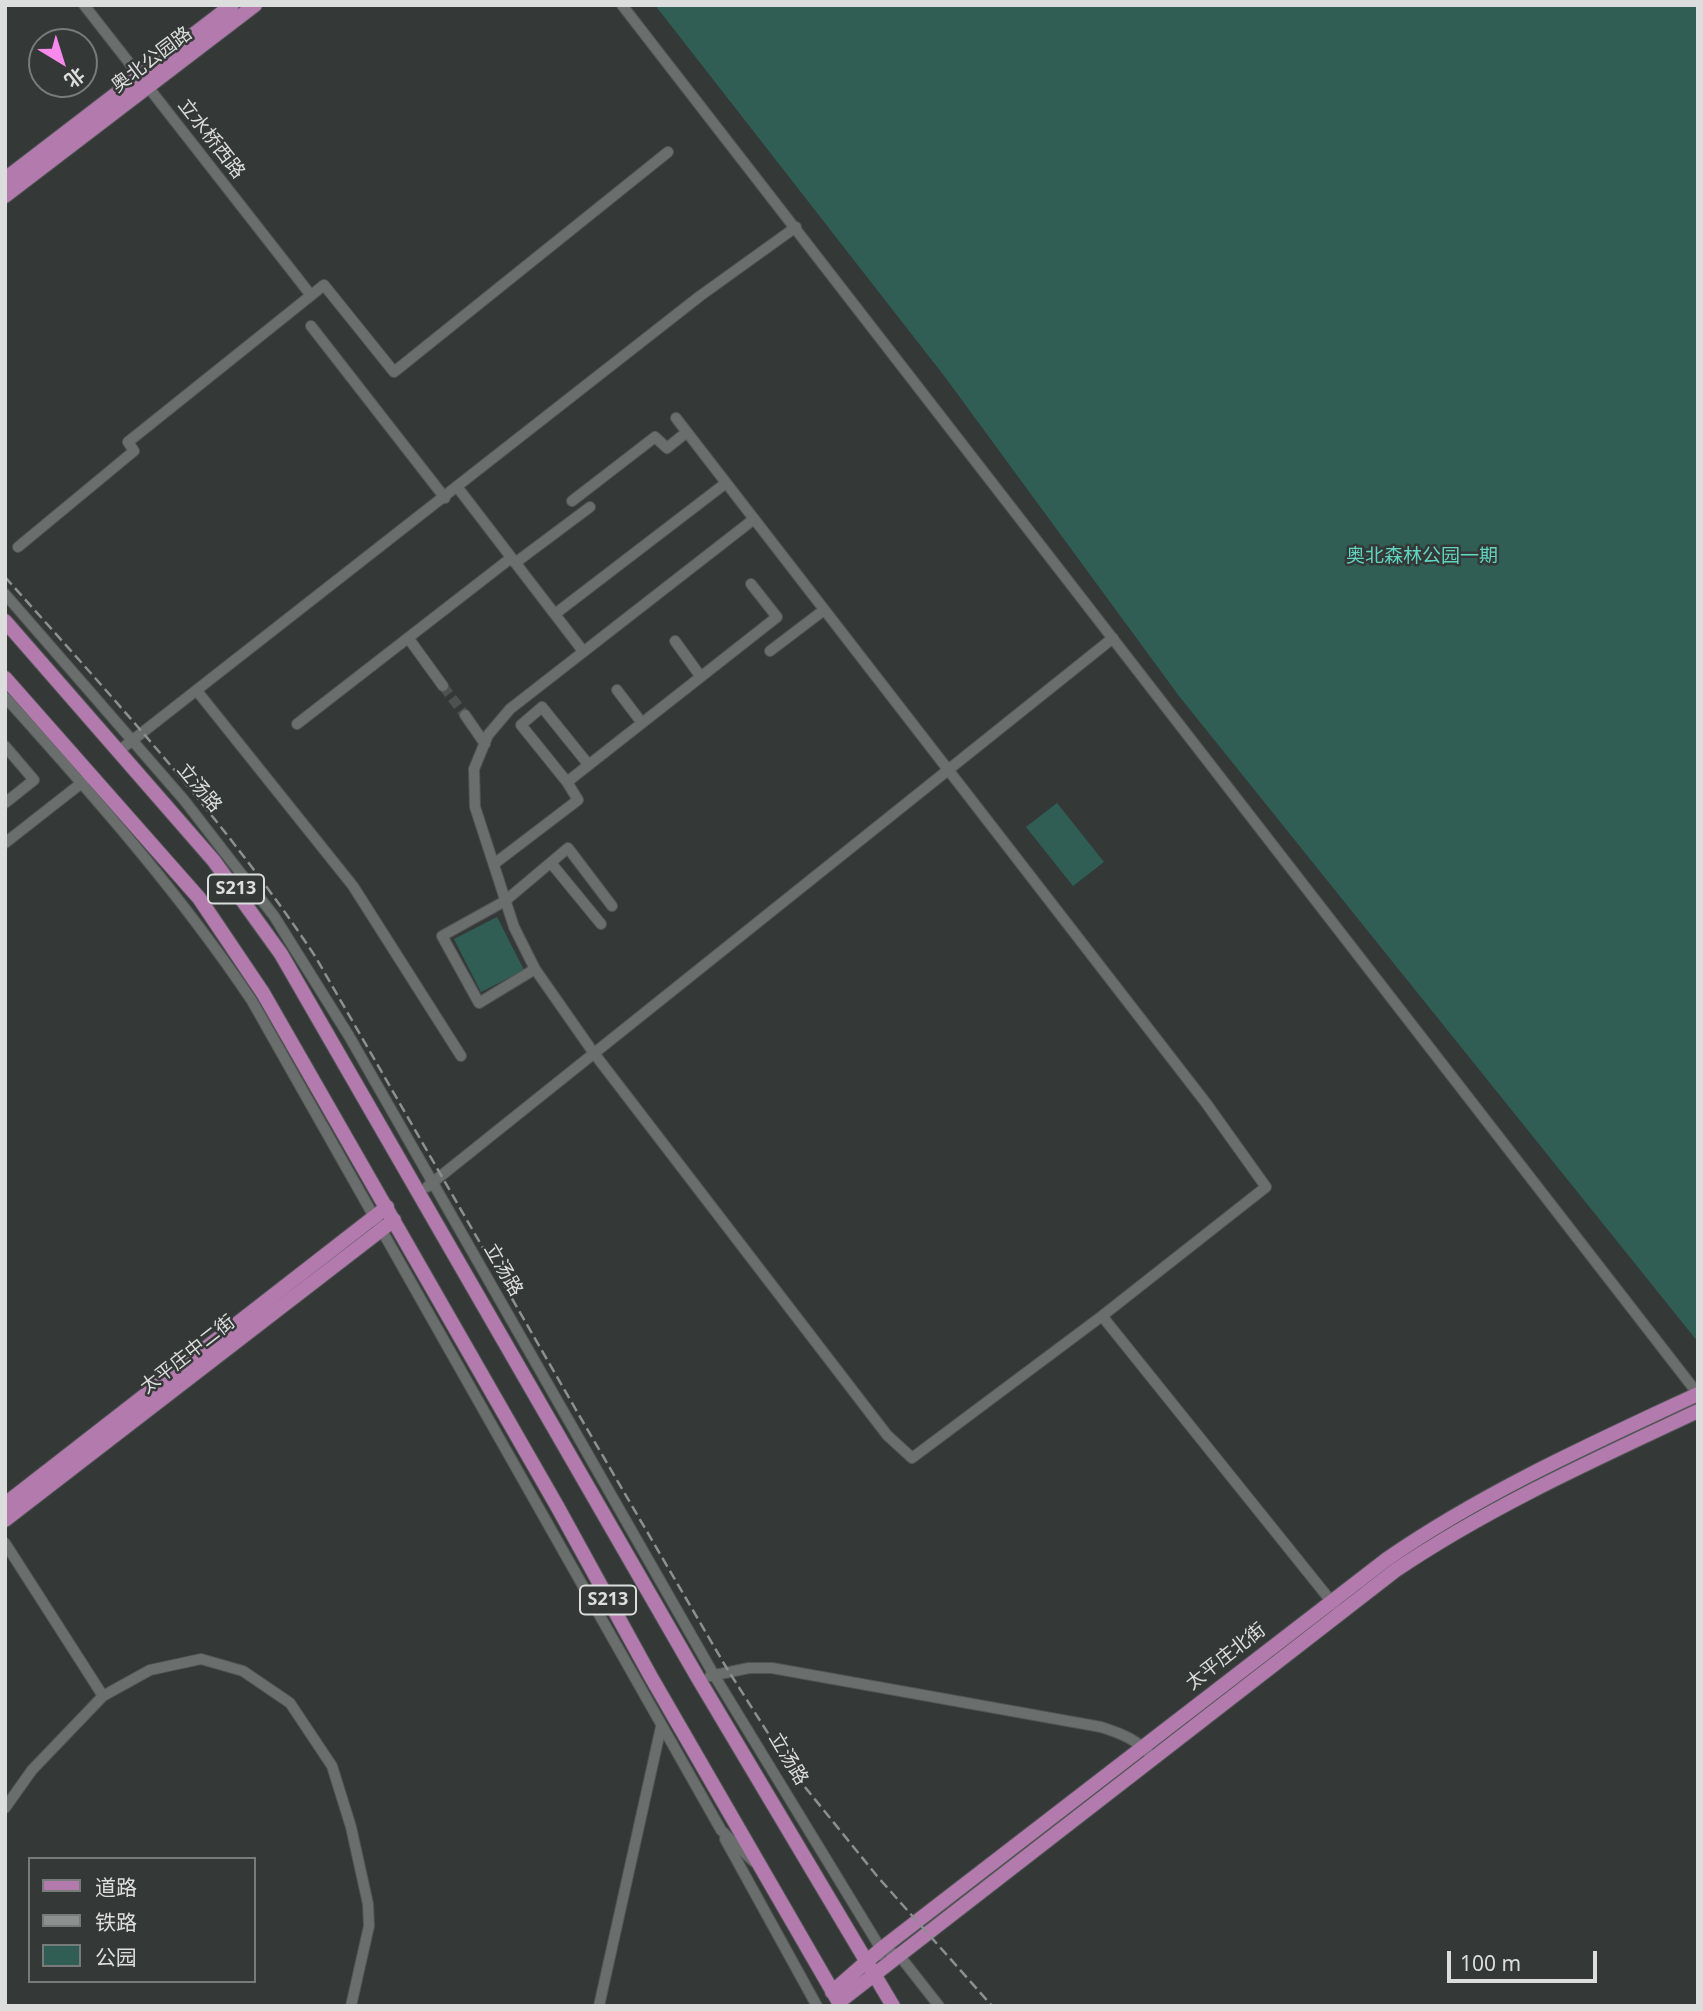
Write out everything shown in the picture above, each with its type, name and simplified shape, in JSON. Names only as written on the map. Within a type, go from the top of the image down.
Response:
[{"type":"main road","name":"奥北公园路","points":[[5,196],[144,82],[232,5]]},
{"type":"main road","name":"奥北公园路","points":[[5,179],[255,5]]},
{"type":"main road","name":"立汤路","points":[[5,621],[120,750],[249,906],[425,1188],[698,1678],[892,2006]]},
{"type":"main road","name":"S213","points":[[5,678],[88,778],[173,867],[219,926],[264,993],[385,1218],[766,1874],[836,2001]]},
{"type":"main road","name":"太平庄中二街","points":[[5,1504],[385,1218]]},
{"type":"main road","name":"太平庄中二街","points":[[5,1520],[385,1218]]},
{"type":"main road","name":"太平庄北街","points":[[836,2001],[870,1969],[899,1955],[1153,1758],[1419,1537],[1487,1496],[1698,1394]]},
{"type":"main road","name":"太平庄北街","points":[[870,1969],[881,1949],[1143,1746],[1335,1607],[1484,1515],[1698,1411]]},
{"type":"street","name":"立水桥西路","points":[[84,5],[310,294]]},
{"type":"street","points":[[622,5],[1698,1394]]},
{"type":"street","points":[[18,547],[134,451],[128,442],[324,285],[394,372],[668,152]]},
{"type":"street","points":[[120,750],[700,296],[796,227]]},
{"type":"street","points":[[311,326],[445,498]]},
{"type":"street","points":[[676,418],[1206,1102],[1266,1187],[1102,1316],[912,1458],[887,1435],[593,1052],[535,969],[514,927],[475,807],[474,769],[485,744],[510,709],[754,519]]},
{"type":"street","points":[[572,501],[654,437],[667,448],[687,432]]},
{"type":"street","points":[[555,614],[726,483]]},
{"type":"street","points":[[458,488],[583,652]]},
{"type":"street","points":[[297,724],[513,561],[590,507]]},
{"type":"street","points":[[567,782],[778,617],[751,584]]},
{"type":"street","name":"立汤路","points":[[5,594],[229,854],[274,916],[349,1036],[425,1188],[714,1675],[881,1949]]},
{"type":"street","points":[[770,651],[824,610]]},
{"type":"street","points":[[425,1188],[1113,638]]},
{"type":"street","points":[[409,639],[443,686]]},
{"type":"street","points":[[675,641],[701,677]]},
{"type":"street","points":[[197,691],[353,886],[461,1056]]},
{"type":"street","points":[[617,691],[642,723]]},
{"type":"street","name":"S213","points":[[5,697],[88,778]]},
{"type":"street","points":[[494,864],[578,800],[567,782],[521,725],[542,707],[588,764]]},
{"type":"street","points":[[465,715],[485,744]]},
{"type":"street","points":[[5,746],[34,780],[5,803]]},
{"type":"street","points":[[5,767],[16,759]]},
{"type":"street","points":[[5,844],[88,778]]},
{"type":"street","points":[[535,969],[479,1003],[442,936],[505,901],[568,848],[612,906]]},
{"type":"street","points":[[551,863],[601,924]]},
{"type":"street","name":"S213","points":[[385,1218],[661,1727],[721,1830],[766,1874]]},
{"type":"street","points":[[1102,1316],[1335,1607]]},
{"type":"street","points":[[5,1543],[103,1696]]},
{"type":"street","points":[[5,1808],[32,1770],[103,1696],[150,1670],[201,1659],[243,1671],[290,1703],[332,1766],[351,1827],[368,1904],[369,1926],[351,2006]]},
{"type":"street","points":[[698,1678],[749,1668],[772,1668],[1101,1727],[1124,1734],[1143,1746],[1153,1758]]},
{"type":"street","points":[[599,2006],[661,1727]]},
{"type":"street","points":[[721,1830],[816,2005]]},
{"type":"street","points":[[881,1949],[899,1955],[939,2006]]},
{"type":"street","name":"太平庄北街","points":[[816,2005],[836,2001]]},
{"type":"green space","name":"奥北森林公园一期","points":[[655,5],[1698,5],[1698,1342],[1179,696],[945,377]]},
{"type":"green space","points":[[1057,803],[1104,862],[1073,886],[1026,827]]},
{"type":"green space","points":[[497,917],[524,970],[481,992],[454,939]]},
{"type":"tunnel","points":[[443,686],[465,715]]},
{"type":"railway","points":[[5,577],[167,761],[280,905],[315,956],[726,1667],[792,1771],[877,1876],[992,2006]]}]
